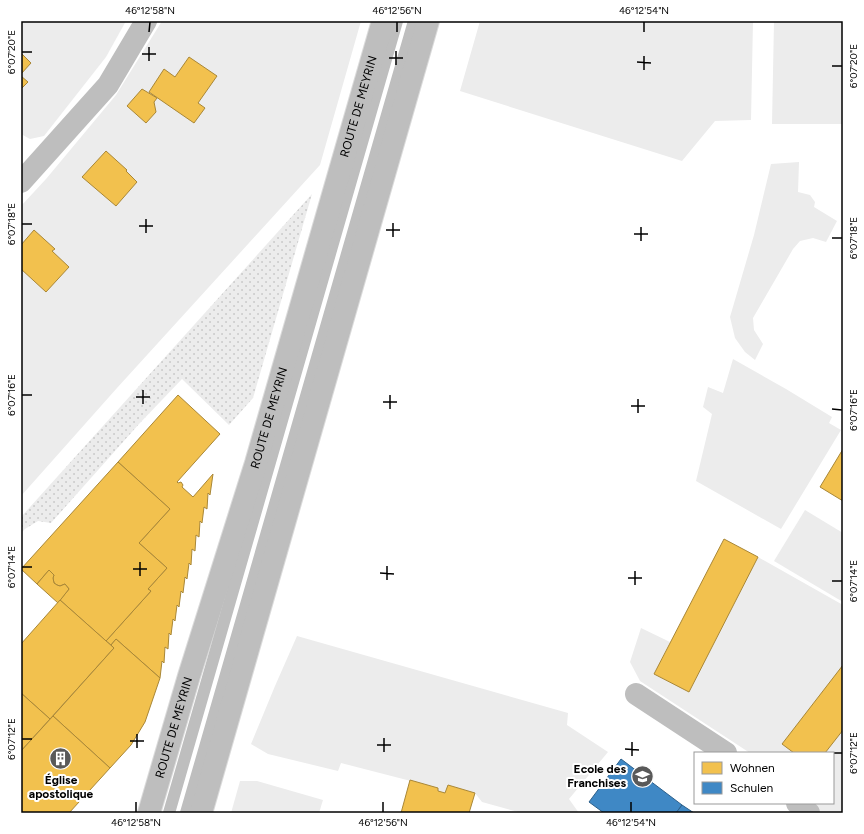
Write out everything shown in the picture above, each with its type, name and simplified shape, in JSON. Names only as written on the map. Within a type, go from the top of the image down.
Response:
[{"type":"main road","points":[[25,170],[108,85],[146,21]]},
{"type":"main road","name":"ROUTE DE MEYRIN","points":[[149,813],[188,676],[256,463],[383,21]]},
{"type":"main road","points":[[201,813],[428,21]]},
{"type":"main road","points":[[636,694],[724,752]]},
{"type":"main road","points":[[798,804],[809,813]]},
{"type":"lane","points":[[169,813],[397,21]]},
{"type":"lane","points":[[186,813],[414,21]]},
{"type":"shaded area","points":[[21,21],[126,21],[106,57],[44,136],[30,139],[21,134]]},
{"type":"shaded area","points":[[162,21],[361,21],[320,165],[21,496],[21,206],[46,179],[116,95]]},
{"type":"shaded area","points":[[480,21],[753,21],[751,120],[715,121],[682,161],[460,91]]},
{"type":"shaded area","points":[[774,21],[843,21],[843,124],[772,124]]},
{"type":"shaded area","points":[[799,162],[798,192],[810,195],[815,202],[814,207],[837,221],[826,242],[813,238],[800,241],[793,249],[753,318],[754,330],[763,344],[755,360],[745,352],[735,338],[730,317],[754,235],[771,164]]},
{"type":"shaded area","points":[[312,194],[253,398],[229,425],[182,379],[139,424],[51,523],[38,521],[21,533],[21,517]]},
{"type":"shaded area","points":[[733,359],[832,417],[829,423],[841,430],[781,529],[696,481],[712,414],[703,407],[708,387],[723,393]]},
{"type":"shaded area","points":[[805,510],[843,533],[843,602],[774,561]]},
{"type":"shaded area","points":[[758,557],[843,605],[843,813],[821,813],[811,804],[834,804],[834,752],[748,752],[640,681],[630,662],[641,628],[670,642],[654,674],[689,692]]},
{"type":"shaded area","points":[[297,636],[568,713],[567,725],[608,752],[569,799],[579,813],[522,813],[482,802],[475,793],[448,785],[445,793],[438,791],[438,788],[341,763],[338,771],[268,754],[251,744]]},
{"type":"shaded area","points":[[240,781],[257,781],[323,800],[319,813],[231,813]]},
{"type":"building: Wohnen","points":[[21,53],[31,63],[21,74]]},
{"type":"building: Wohnen","points":[[189,57],[217,76],[198,103],[205,108],[194,123],[149,92],[164,69],[175,77]]},
{"type":"building: Wohnen","points":[[21,76],[28,82],[21,89]]},
{"type":"building: Wohnen","points":[[142,89],[157,98],[154,102],[156,112],[146,123],[127,106]]},
{"type":"building: Wohnen","points":[[106,151],[127,170],[126,171],[137,182],[116,206],[82,177]]},
{"type":"building: Wohnen","points":[[34,230],[55,249],[52,251],[69,267],[46,292],[21,269],[21,245]]},
{"type":"building: Wohnen","points":[[178,395],[220,434],[177,482],[181,482],[183,485],[182,487],[193,497],[213,474],[210,495],[208,493],[207,509],[204,507],[202,523],[200,521],[199,537],[196,535],[195,551],[192,549],[191,565],[189,563],[183,593],[181,591],[179,607],[177,605],[175,621],[173,619],[171,635],[169,633],[168,649],[165,647],[164,663],[162,661],[160,678],[116,639],[111,645],[106,641],[151,591],[148,589],[167,568],[139,543],[170,509],[118,462]]},
{"type":"building: Wohnen","points":[[843,449],[843,501],[820,487]]},
{"type":"building: Wohnen","points":[[118,462],[170,509],[139,543],[167,568],[148,589],[151,591],[106,641],[60,600],[69,589],[65,584],[60,586],[54,583],[54,575],[49,570],[37,584],[21,569]]},
{"type":"building: Wohnen","points":[[724,539],[758,557],[689,692],[654,674]]},
{"type":"building: Wohnen","points":[[49,570],[54,575],[54,583],[60,586],[65,584],[69,589],[58,603],[37,584]]},
{"type":"building: Wohnen","points":[[60,600],[114,648],[50,719],[21,693],[21,644]]},
{"type":"building: Wohnen","points":[[116,639],[160,678],[145,722],[131,745],[110,768],[53,716],[114,648],[111,645]]},
{"type":"building: Wohnen","points":[[843,665],[843,730],[826,752],[793,752],[782,744]]},
{"type":"building: Wohnen","points":[[21,693],[50,719],[21,751]]},
{"type":"building: Wohnen","name":"Église apostolique","points":[[53,716],[110,768],[69,813],[21,813],[21,751]]},
{"type":"building: Wohnen","points":[[410,780],[438,788],[438,791],[445,793],[448,785],[475,793],[469,813],[401,813]]},
{"type":"building: Schulen","points":[[621,759],[682,805],[676,813],[604,813],[589,802]]},
{"type":"building: Schulen","points":[[682,805],[694,813],[676,813]]},
{"type":"place","name":"Église apostolique","points":[[61,759]]},
{"type":"place","name":"Ecole des Franchises","points":[[642,776]]}]
